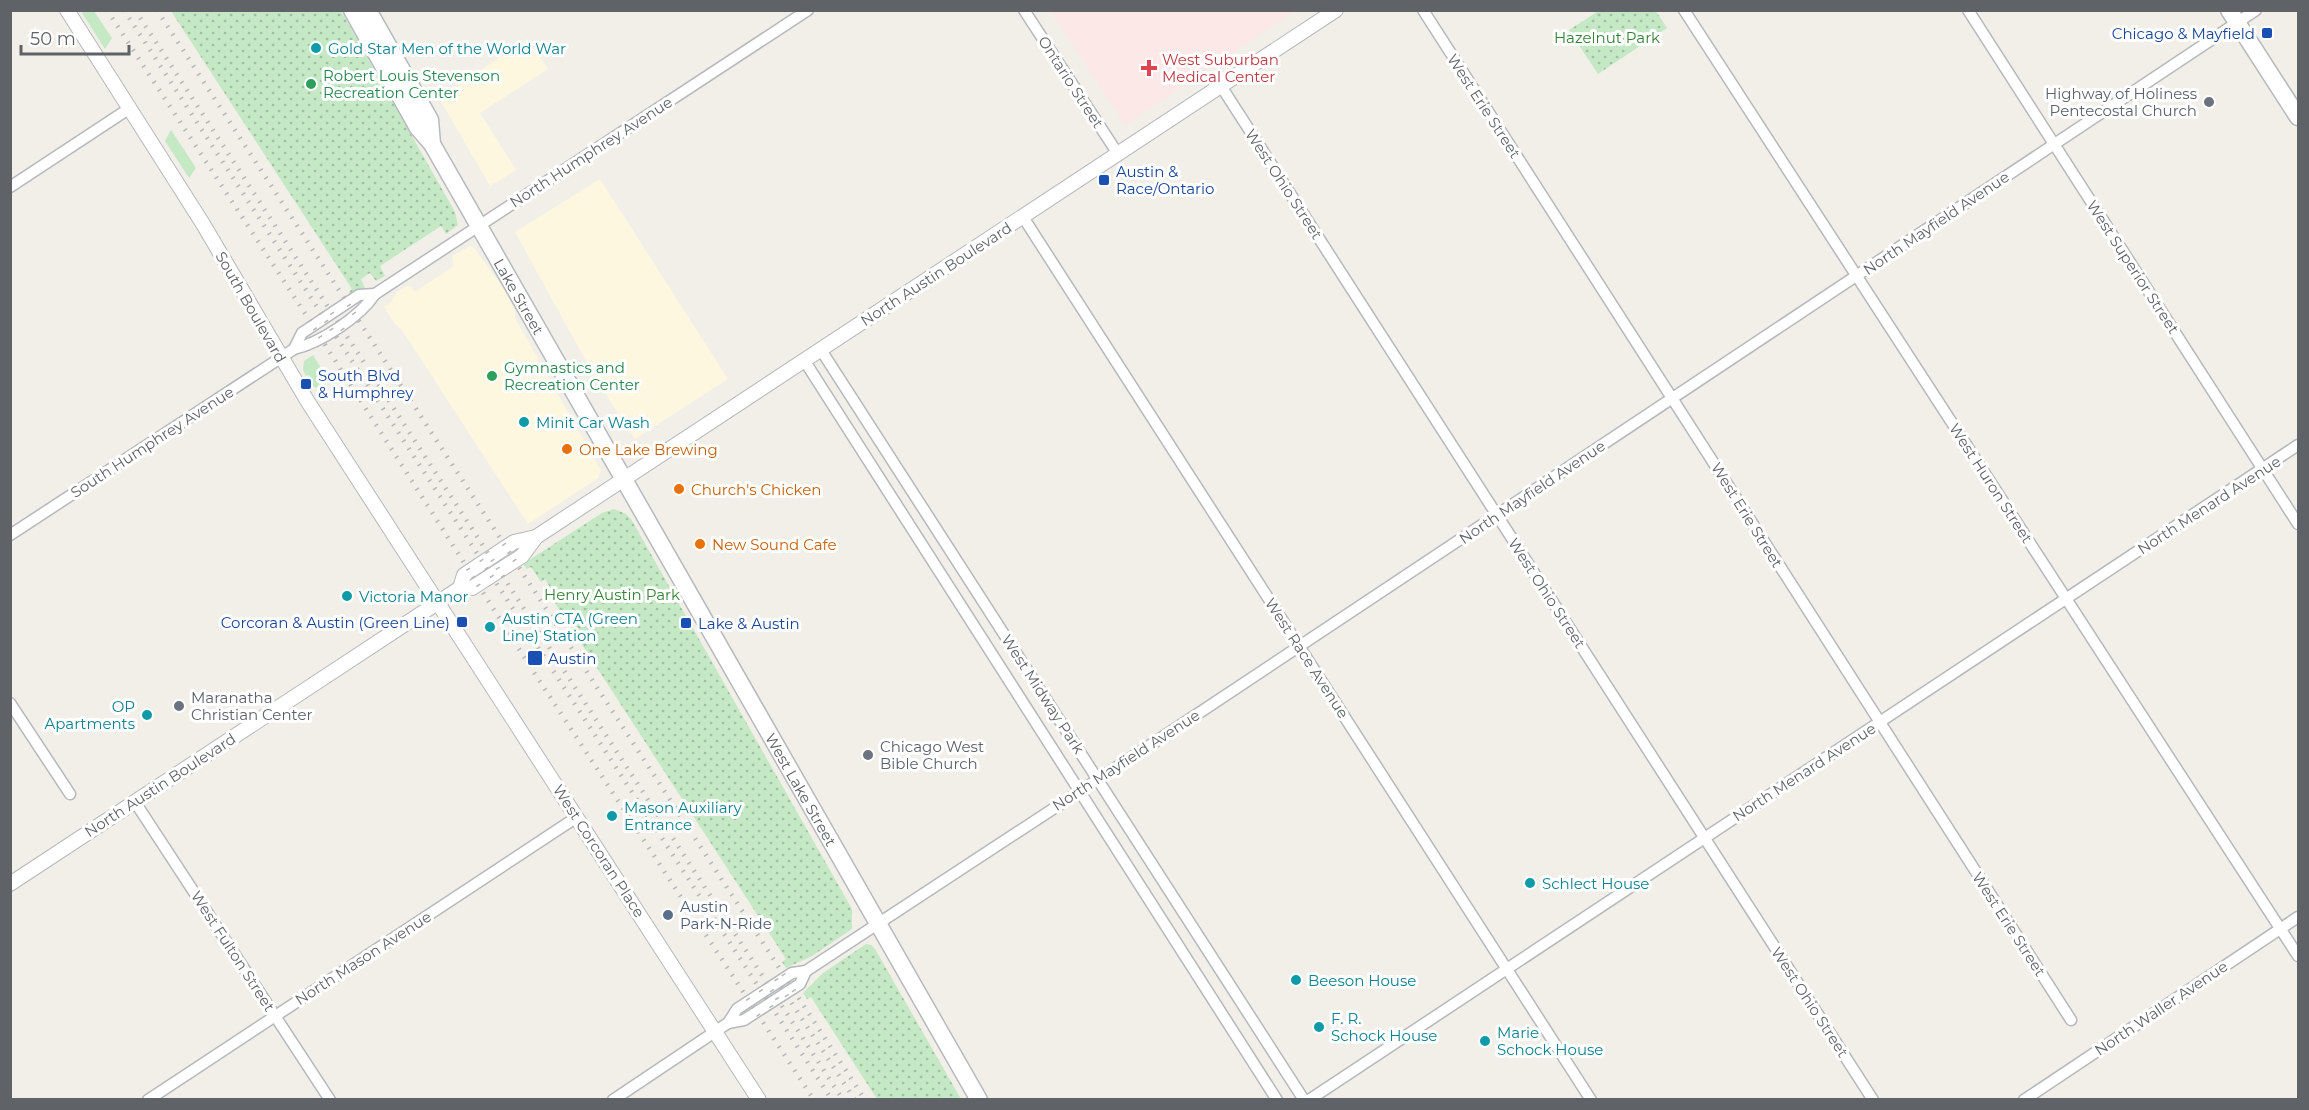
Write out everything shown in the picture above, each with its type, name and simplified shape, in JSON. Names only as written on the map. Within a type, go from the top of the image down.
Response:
[{"type":"main road","name":"Lake Street","points":[[352,10],[418,128],[432,144],[625,479]]},
{"type":"main road","name":"Lake Street","points":[[368,10],[430,120],[432,144]]},
{"type":"main road","points":[[2233,17],[2298,117]]},
{"type":"main road","name":"West Lake Street","points":[[625,479],[979,1100]]},
{"type":"street","name":"South Boulevard","points":[[67,10],[203,224],[281,358],[437,603]]},
{"type":"street","name":"North Humphrey Avenue","points":[[294,349],[310,345],[367,307],[375,294],[808,10]]},
{"type":"street","name":"Ontario Street","points":[[1024,10],[1118,154]]},
{"type":"street","name":"North Austin Boulevard","points":[[10,884],[460,588],[464,575],[514,542],[536,537],[1336,10]]},
{"type":"street","name":"West Erie Street","points":[[1422,10],[2071,1020]]},
{"type":"street","name":"West Huron Street","points":[[1684,10],[2298,956]]},
{"type":"street","name":"West Superior Street","points":[[1968,10],[2298,524]]},
{"type":"street","name":"North Mayfield Avenue","points":[[613,1100],[728,1023],[744,1020],[800,984],[806,971],[1857,276],[2054,144],[2233,17],[2256,10]]},
{"type":"street","name":"West Ohio Street","points":[[1221,86],[1873,1100]]},
{"type":"street","points":[[10,187],[130,108]]},
{"type":"street","name":"West Race Avenue","points":[[1023,217],[1591,1100]]},
{"type":"street","name":"South Humphrey Avenue","points":[[10,535],[294,349]]},
{"type":"street","name":"West Midway Park","points":[[821,350],[1304,1100]]},
{"type":"street","name":"West Midway Park","points":[[804,360],[1277,1100]]},
{"type":"street","name":"North Menard Avenue","points":[[1309,1100],[2298,445]]},
{"type":"street","name":"West Corcoran Place","points":[[437,603],[759,1100]]},
{"type":"street","points":[[10,703],[70,794]]},
{"type":"street","name":"West Fulton Street","points":[[135,802],[330,1100]]},
{"type":"street","name":"North Mason Avenue","points":[[148,1100],[577,817]]},
{"type":"street","name":"North Waller Avenue","points":[[2024,1100],[2298,917]]},
{"type":"shaded area","name":"West Suburban Medical Center","points":[[1051,11],[1295,11],[1125,125]]},
{"type":"shaded area","points":[[527,39],[548,69],[480,113],[516,170],[490,186],[439,98]]},
{"type":"shaded area","points":[[600,179],[728,379],[635,439],[597,381],[515,232]]},
{"type":"shaded area","points":[[470,246],[475,249],[503,288],[515,310],[515,318],[601,471],[598,478],[528,524],[402,330],[395,324],[384,307],[391,302],[398,291],[407,286],[412,287],[415,292],[454,266],[452,256]]},
{"type":"green space","name":"Hazelnut Park","points":[[1600,10],[1656,11],[1667,28],[1598,74],[1569,30]]},
{"type":"green space","points":[[83,11],[94,11],[112,38],[105,49],[82,13]]},
{"type":"green space","points":[[171,11],[341,11],[455,212],[458,225],[446,234],[441,226],[380,266],[385,276],[376,281],[370,273],[361,279],[365,288],[352,296],[349,292],[352,289]]},
{"type":"green space","points":[[171,130],[196,168],[189,178],[165,141]]},
{"type":"green space","points":[[313,355],[324,373],[320,389],[314,387],[309,380],[311,378],[309,375],[306,376],[303,370],[304,361]]},
{"type":"green space","name":"Henry Austin Park","points":[[614,509],[631,519],[852,909],[852,929],[812,956],[786,968],[782,962],[786,959],[553,600],[556,597],[545,579],[541,582],[531,567],[527,569],[523,564],[602,513]]},
{"type":"green space","points":[[866,944],[875,949],[961,1099],[877,1099],[811,997],[807,999],[803,993],[823,973]]},
{"type":"railway","points":[[107,10],[308,318],[533,671],[814,1100]]},
{"type":"railway","points":[[124,10],[832,1100]]},
{"type":"railway","points":[[135,10],[843,1100]]},
{"type":"railway","points":[[157,10],[865,1100]]},
{"type":"railway","points":[[776,979],[855,1100]]},
{"type":"place","name":"Chicago & Mayfield","points":[[2267,33]]},
{"type":"place","name":"Gold Star Men of the World War","points":[[316,48]]},
{"type":"place","name":"West Suburban Medical Center","points":[[1149,68]]},
{"type":"place","name":"Robert Louis Stevenson Recreation Center","points":[[311,84]]},
{"type":"place","name":"Highway of Holiness Pentecostal Church","points":[[2209,102]]},
{"type":"place","name":"Austin & Race/Ontario","points":[[1104,180]]},
{"type":"place","name":"Gymnastics and Recreation Center","points":[[492,376]]},
{"type":"place","name":"South Blvd & Humphrey","points":[[306,384]]},
{"type":"place","name":"Minit Car Wash","points":[[524,422]]},
{"type":"place","name":"One Lake Brewing","points":[[567,449]]},
{"type":"place","name":"Church's Chicken","points":[[679,489]]},
{"type":"place","name":"New Sound Cafe","points":[[700,544]]},
{"type":"place","name":"Victoria Manor","points":[[347,596]]},
{"type":"place","name":"Corcoran & Austin (Green Line)","points":[[462,622]]},
{"type":"place","name":"Lake & Austin","points":[[686,623]]},
{"type":"place","name":"Austin CTA (Green Line) Station","points":[[490,627]]},
{"type":"place","name":"Austin","points":[[535,658]]},
{"type":"place","name":"Maranatha Christian Center","points":[[179,706]]},
{"type":"place","name":"OP Apartments","points":[[147,715]]},
{"type":"place","name":"Chicago West Bible Church","points":[[868,755]]},
{"type":"place","name":"Mason Auxiliary Entrance","points":[[612,816]]},
{"type":"place","name":"Schlect House","points":[[1530,883]]},
{"type":"place","name":"Austin Park-N-Ride","points":[[668,915]]},
{"type":"place","name":"Beeson House","points":[[1296,980]]},
{"type":"place","name":"F. R. Schock House","points":[[1319,1027]]},
{"type":"place","name":"Marie Schock House","points":[[1485,1041]]}]
